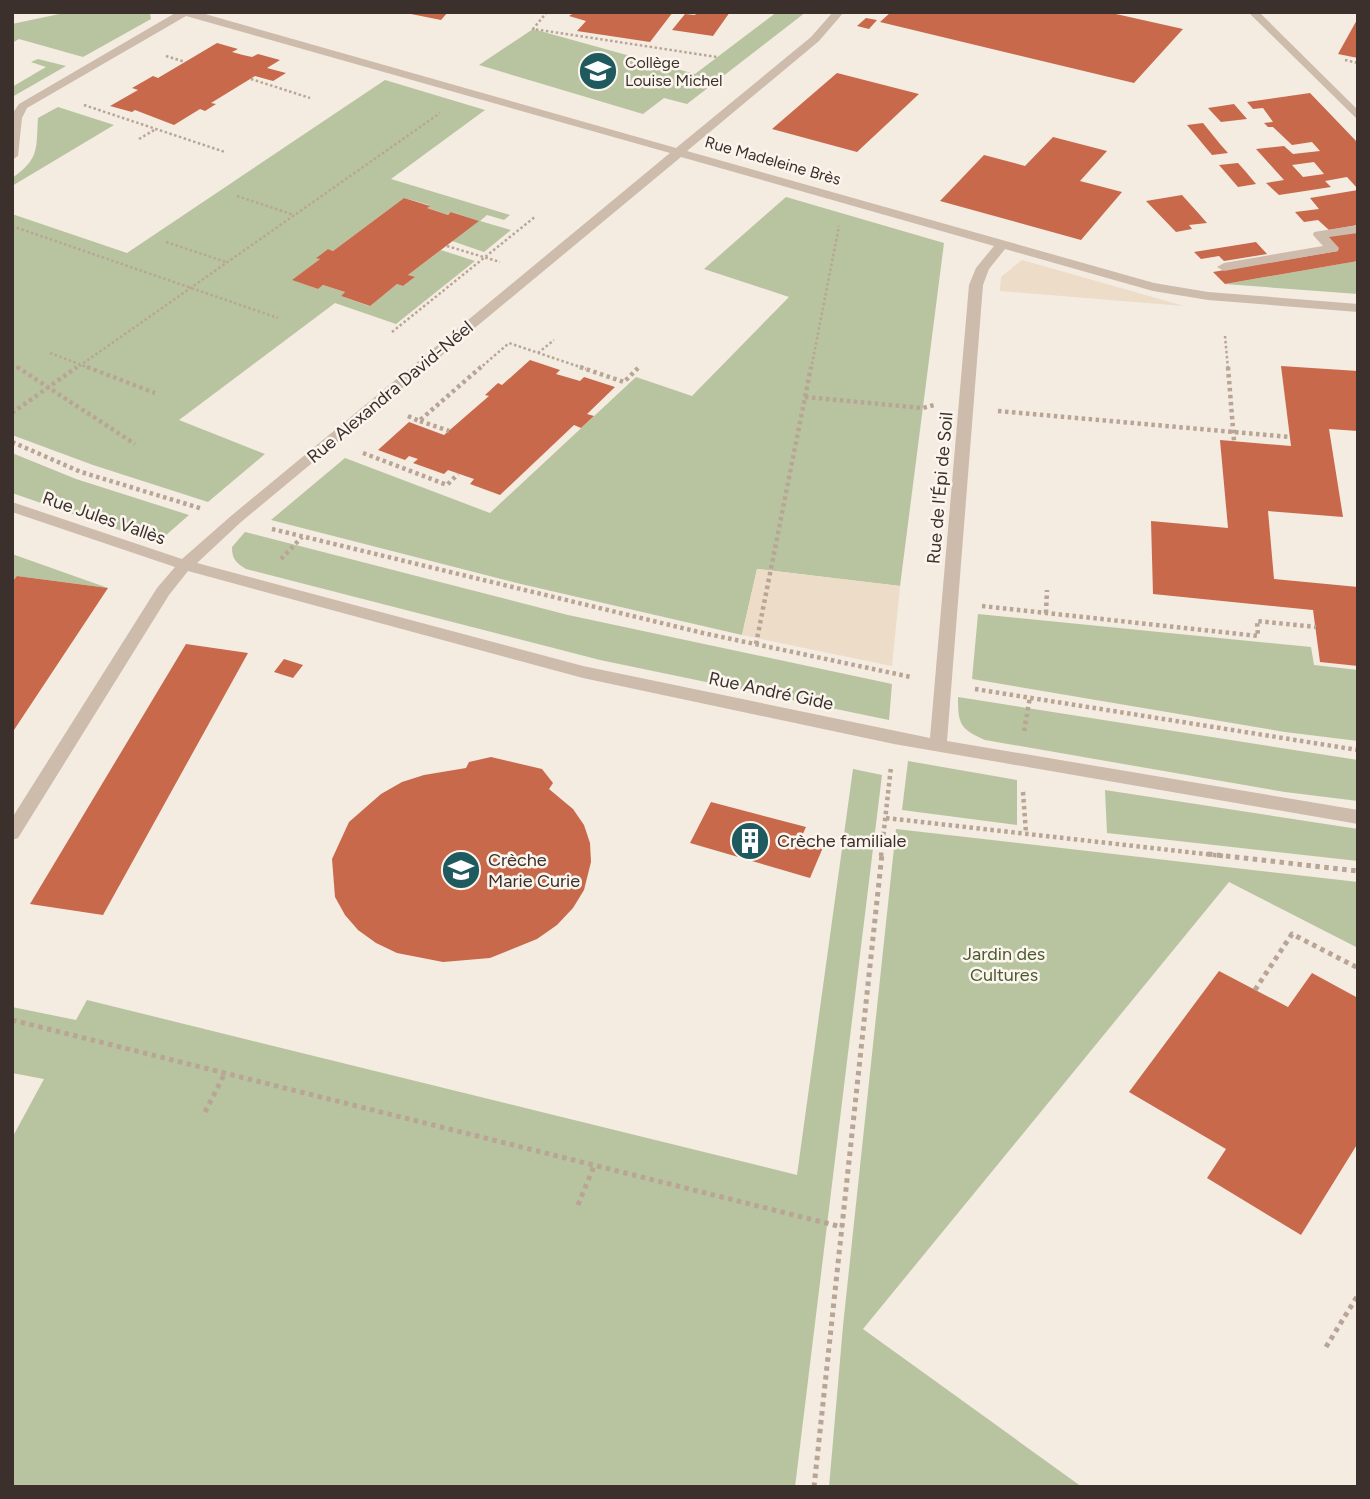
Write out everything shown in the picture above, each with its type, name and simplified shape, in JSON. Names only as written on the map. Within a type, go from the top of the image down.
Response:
[{"type":"street","name":"Rue Madeleine Brès","points":[[185,12],[1170,291],[1358,307]]},
{"type":"street","points":[[12,156],[16,118],[23,106],[185,12]]},
{"type":"street","name":"Rue Alexandra David-Néel","points":[[12,833],[163,592],[184,565],[815,39],[839,12]]},
{"type":"street","points":[[1253,12],[1358,117]]},
{"type":"street","points":[[1224,267],[1333,248],[1319,235],[1358,229]]},
{"type":"street","name":"Rue de l'Épi de Soil","points":[[938,745],[976,285],[983,268],[1003,243]]},
{"type":"street","name":"Rue Jules Vallès","points":[[12,507],[184,565]]},
{"type":"street","name":"Rue André Gide","points":[[184,565],[583,672],[894,738],[1358,817]]},
{"type":"path","points":[[547,12],[533,29],[717,57]]},
{"type":"path","points":[[167,57],[176,51]]},
{"type":"path","points":[[251,79],[310,97]]},
{"type":"path","points":[[12,413],[469,93]]},
{"type":"path","points":[[96,98],[84,105],[225,152]]},
{"type":"path","points":[[139,139],[156,129]]},
{"type":"path","points":[[237,196],[295,215]]},
{"type":"path","points":[[756,644],[844,199]]},
{"type":"path","points":[[392,332],[536,216]]},
{"type":"path","points":[[12,226],[278,318]]},
{"type":"path","points":[[166,242],[227,262]]},
{"type":"path","points":[[447,246],[534,273]]},
{"type":"path","points":[[1226,336],[1234,441]]},
{"type":"path","points":[[538,353],[554,340]]},
{"type":"path","points":[[419,421],[509,343],[624,382],[638,368]]},
{"type":"path","points":[[50,353],[155,393]]},
{"type":"path","points":[[12,364],[135,444]]},
{"type":"path","points":[[805,397],[923,408],[935,405],[1290,437]]},
{"type":"path","points":[[374,405],[449,431]]},
{"type":"path","points":[[12,442],[81,471],[236,519],[515,589],[943,684],[1358,750]]},
{"type":"path","points":[[366,443],[357,451],[447,485],[458,474]]},
{"type":"path","points":[[1046,613],[1047,590]]},
{"type":"path","points":[[949,603],[1258,636],[1257,621],[1316,627]]},
{"type":"path","points":[[814,1487],[894,738]]},
{"type":"path","points":[[886,818],[1358,871]]},
{"type":"path","points":[[1255,990],[1292,934],[1358,968]]},
{"type":"path","points":[[12,1020],[842,1227]]},
{"type":"path","points":[[205,1112],[224,1075]]},
{"type":"path","points":[[578,1205],[594,1166]]},
{"type":"path","points":[[1326,1346],[1358,1295]]},
{"type":"green space","points":[[69,12],[147,12],[150,13],[151,19],[83,57],[19,39],[12,43],[12,24]]},
{"type":"green space","points":[[777,12],[806,12],[687,104],[664,98],[643,114],[479,65],[533,29],[695,74]]},
{"type":"green space","points":[[38,59],[66,66],[12,97],[12,87],[46,67],[31,62]]},
{"type":"green space","points":[[385,80],[485,110],[391,179],[510,215],[504,220],[487,215],[480,221],[511,230],[484,252],[452,241],[478,221],[452,212],[448,215],[427,208],[429,205],[404,198],[333,251],[328,249],[317,257],[320,259],[293,280],[318,289],[323,285],[345,292],[341,296],[369,306],[397,284],[403,286],[414,278],[408,275],[441,250],[475,261],[396,324],[335,303],[179,420],[265,454],[208,502],[93,465],[12,435],[12,214],[127,253]]},
{"type":"green space","points":[[58,107],[114,125],[12,186],[12,178],[28,165],[35,152],[38,118]]},
{"type":"green space","points":[[786,197],[944,243],[900,586],[757,569],[742,635],[521,584],[271,520],[345,458],[490,513],[636,377],[692,396],[789,297],[704,269]]},
{"type":"green space","points":[[1358,261],[1358,294],[1225,284]]},
{"type":"green space","points":[[12,453],[76,479],[189,515],[157,543],[12,493]]},
{"type":"green space","points":[[245,532],[568,615],[892,684],[889,720],[600,660],[246,569],[235,560],[232,547]]},
{"type":"green space","points":[[12,554],[108,588],[17,576],[12,582]]},
{"type":"green space","points":[[978,614],[1311,647],[1314,665],[1358,670],[1358,741],[1285,732],[972,679]]},
{"type":"green space","points":[[958,697],[1358,760],[1358,801],[1285,792],[985,740],[965,729],[960,720]]},
{"type":"green space","points":[[908,761],[1017,780],[1017,825],[902,810]]},
{"type":"green space","points":[[853,769],[882,775],[795,1487],[12,1487],[12,1138],[44,1079],[12,1073],[12,1007],[76,1020],[87,1000],[797,1175]]},
{"type":"green space","points":[[1105,790],[1358,829],[1358,861],[1107,833]]},
{"type":"green space","name":"Jardin des Cultures","points":[[896,829],[1358,882],[1358,948],[1229,882],[863,1329],[1082,1487],[829,1487],[843,1326]]},
{"type":"shaded area","points":[[1022,260],[1184,306],[1000,291],[1001,277]]},
{"type":"shaded area","points":[[757,569],[900,586],[892,666],[742,635]]},
{"type":"building","points":[[401,12],[448,12],[441,20]]},
{"type":"building","points":[[575,12],[673,12],[650,42],[577,31],[586,21],[569,16]]},
{"type":"building","points":[[697,12],[730,12],[713,36],[672,30],[685,14],[695,15]]},
{"type":"building","points":[[891,12],[1107,12],[1183,29],[1134,83],[880,22]]},
{"type":"building","points":[[866,18],[877,20],[869,29],[857,26]]},
{"type":"building","points":[[1358,18],[1358,58],[1338,54]]},
{"type":"building","points":[[217,43],[238,49],[232,52],[243,55],[252,57],[258,54],[280,60],[267,68],[286,73],[273,81],[255,76],[211,103],[216,104],[205,111],[200,109],[174,125],[135,110],[132,112],[110,106],[138,90],[132,88],[153,76],[158,78]]},
{"type":"building","points":[[837,73],[919,94],[857,152],[772,129]]},
{"type":"building","points":[[1310,93],[1358,143],[1358,189],[1347,177],[1325,181],[1331,187],[1279,195],[1266,183],[1284,180],[1256,149],[1284,146],[1293,154],[1320,151],[1312,142],[1292,145],[1273,127],[1264,123],[1273,122],[1263,108],[1253,109],[1247,102]],"holes":[[[1314,162],[1324,174],[1303,177],[1292,165]]]},
{"type":"building","points":[[1234,104],[1247,119],[1221,122],[1208,108]]},
{"type":"building","points":[[1203,123],[1228,153],[1212,155],[1187,125]]},
{"type":"building","points":[[1053,137],[1107,151],[1080,181],[1122,192],[1081,240],[940,201],[984,155],[1025,166]]},
{"type":"building","points":[[1238,163],[1256,184],[1238,187],[1219,165]]},
{"type":"building","points":[[1358,190],[1358,225],[1329,230],[1318,220],[1304,222],[1295,212],[1319,209],[1310,198]]},
{"type":"building","points":[[1182,195],[1207,223],[1189,225],[1192,229],[1176,232],[1146,201]]},
{"type":"building","points":[[404,198],[448,215],[451,212],[479,221],[408,275],[415,277],[403,286],[397,284],[370,306],[341,296],[345,292],[323,285],[318,289],[292,280],[320,259],[316,258],[328,249],[333,251]]},
{"type":"building","points":[[1358,232],[1358,261],[1225,284],[1213,272],[1338,251],[1325,237]]},
{"type":"building","points":[[1256,242],[1267,254],[1224,261],[1219,256],[1201,259],[1194,252]]},
{"type":"building","points":[[530,360],[560,370],[556,374],[580,381],[584,377],[615,387],[587,414],[594,416],[581,428],[574,425],[500,495],[470,484],[474,479],[448,470],[444,474],[413,463],[418,459],[409,456],[405,460],[378,450],[409,422],[444,435],[489,396],[485,395],[498,383],[502,385]]},
{"type":"building","points":[[1281,366],[1358,371],[1358,431],[1329,429],[1343,517],[1268,511],[1274,579],[1358,587],[1358,666],[1320,662],[1313,610],[1153,594],[1151,521],[1228,528],[1220,440],[1291,446]]},
{"type":"building","points":[[17,576],[108,588],[12,733],[12,582]]},
{"type":"building","points":[[186,644],[248,653],[103,915],[30,904]]},
{"type":"building","points":[[284,659],[303,665],[293,678],[274,672]]},
{"type":"building","name":"Crèche Marie Curie","points":[[491,757],[542,769],[553,783],[549,789],[573,809],[584,825],[590,843],[591,862],[584,890],[573,908],[557,925],[537,939],[490,958],[443,962],[397,953],[376,943],[358,930],[335,897],[332,859],[349,822],[381,794],[402,782],[424,775],[466,768],[469,762]]},
{"type":"building","name":"Crèche familiale","points":[[711,802],[806,827],[801,838],[824,845],[810,878],[690,843]]},
{"type":"building","points":[[1219,971],[1288,1007],[1312,973],[1358,998],[1358,1143],[1301,1235],[1207,1178],[1226,1149],[1129,1092]]},
{"type":"place","name":"Collège Louise Michel","points":[[598,71]]},
{"type":"place","name":"Crèche familiale","points":[[750,841]]},
{"type":"place","name":"Crèche Marie Curie","points":[[461,870]]}]
